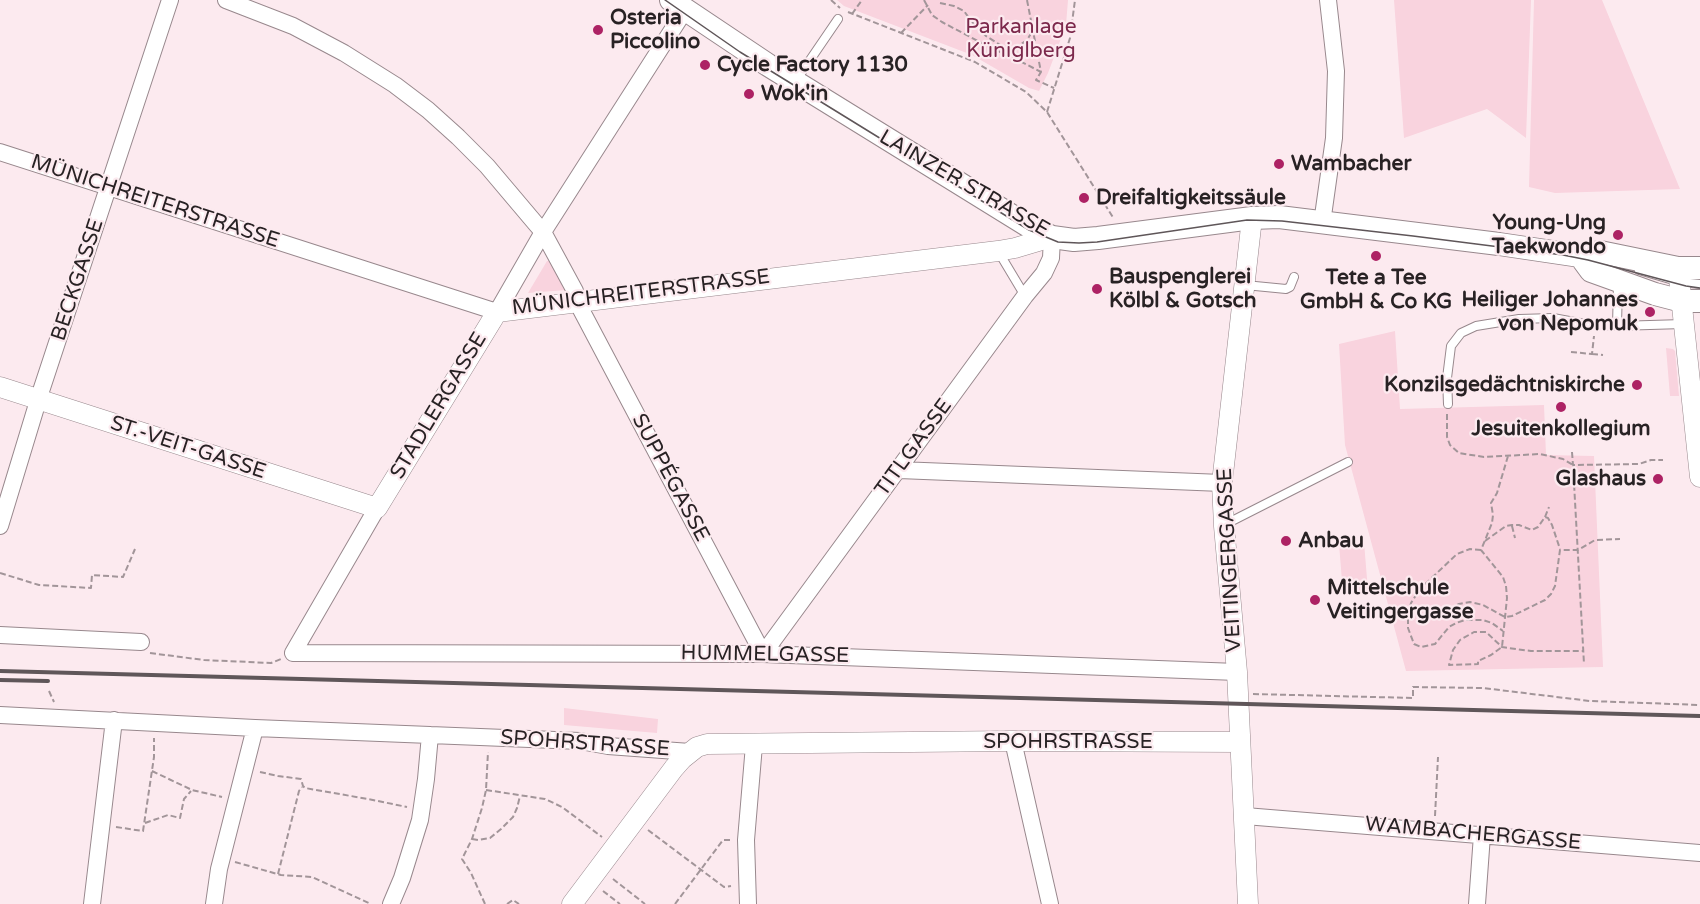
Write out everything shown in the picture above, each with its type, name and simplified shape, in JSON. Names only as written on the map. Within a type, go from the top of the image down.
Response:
[{"type":"main road","name":"LAINZER STRASSE","points":[[678,5],[795,82],[1030,227],[1052,237],[1074,240],[1252,218],[1279,217],[1580,256],[1600,252],[1687,290]]},
{"type":"main road","name":"LAINZER STRASSE","points":[[1580,256],[1591,271],[1655,294],[1687,290]]},
{"type":"street","name":"BECKGASSE","points":[[0,526],[170,0]]},
{"type":"street","name":"SUPPÉGASSE","points":[[225,0],[293,26],[344,53],[394,85],[428,110],[458,137],[487,166],[543,232],[575,291],[577,302],[763,654]]},
{"type":"street","points":[[1322,222],[1334,138],[1335,71],[1328,0]]},
{"type":"street","name":"STADLERGASSE","points":[[293,653],[377,508],[678,5]]},
{"type":"street","name":"MÜNICHREITERSTRASSE","points":[[0,152],[496,312],[998,251],[1052,237]]},
{"type":"street","name":"VEITINGERGASSE","points":[[1248,904],[1237,672],[1222,483],[1252,218]]},
{"type":"street","name":"TITLGASSE","points":[[763,654],[1044,273],[1051,258],[1052,237]]},
{"type":"street","points":[[1687,290],[1700,477]]},
{"type":"street","name":"ST.-VEIT-GASSE","points":[[0,387],[377,508]]},
{"type":"street","points":[[899,470],[1222,483]]},
{"type":"street","points":[[0,635],[141,642]]},
{"type":"street","name":"HUMMELGASSE","points":[[293,653],[763,654],[1237,672]]},
{"type":"street","name":"SPOHRSTRASSE","points":[[0,715],[580,741],[608,746],[690,752],[707,744],[1013,741],[1240,742]]},
{"type":"street","points":[[92,904],[114,720]]},
{"type":"street","points":[[214,904],[222,858],[255,728]]},
{"type":"street","points":[[391,904],[412,847],[421,811],[430,735]]},
{"type":"street","points":[[1013,741],[1050,904]]},
{"type":"street","points":[[748,904],[746,840],[754,745]]},
{"type":"street","points":[[572,904],[674,768],[690,752]]},
{"type":"street","name":"WAMBACHERGASSE","points":[[1245,816],[1700,853]]},
{"type":"street","points":[[1477,904],[1482,835]]},
{"type":"lane","points":[[795,82],[838,19]]},
{"type":"lane","points":[[998,251],[1025,296]]},
{"type":"lane","points":[[1244,285],[1286,289],[1290,287],[1294,277]]},
{"type":"lane","points":[[1617,326],[1618,281]]},
{"type":"lane","name":"LAINZER STRASSE","points":[[1687,290],[1700,284]]},
{"type":"lane","points":[[1448,404],[1447,378],[1451,346],[1461,333],[1476,326],[1519,319],[1553,318],[1617,326],[1687,290]]},
{"type":"lane","points":[[1224,526],[1348,462]]},
{"type":"path","points":[[831,0],[842,10],[975,62],[1026,92],[1047,112],[1123,235]]},
{"type":"path","points":[[852,14],[862,0]]},
{"type":"path","points":[[924,0],[932,15],[942,22],[1041,72]]},
{"type":"path","points":[[1027,0],[1041,72],[1036,80],[1055,89]]},
{"type":"path","points":[[1047,112],[1070,38],[1075,0]]},
{"type":"path","points":[[940,3],[964,11],[986,36],[1005,48],[1020,45],[1027,40],[1033,30]]},
{"type":"path","points":[[901,33],[928,5]]},
{"type":"path","points":[[1592,354],[1596,324]]},
{"type":"path","points":[[1571,352],[1604,355]]},
{"type":"path","points":[[1448,404],[1447,436],[1450,445],[1459,453],[1484,457],[1540,454],[1563,459],[1573,465],[1639,464],[1651,460],[1663,460]]},
{"type":"path","points":[[1572,452],[1584,664]]},
{"type":"path","points":[[1480,550],[1493,515],[1491,503],[1497,493],[1508,456]]},
{"type":"path","points":[[1485,540],[1506,526],[1519,525],[1532,530],[1538,527],[1549,507]]},
{"type":"path","points":[[1449,609],[1470,602],[1483,605],[1505,617],[1512,616],[1545,600],[1555,586],[1560,550],[1552,525],[1545,517]]},
{"type":"path","points":[[1512,525],[1515,538]]},
{"type":"path","points":[[1560,550],[1578,550],[1595,540],[1620,539]]},
{"type":"path","points":[[0,573],[39,585],[91,588],[92,575],[123,577],[135,549]]},
{"type":"path","points":[[1504,632],[1492,623],[1483,620],[1465,620],[1449,627],[1435,644],[1420,647],[1414,644],[1408,628],[1408,615],[1420,589],[1457,554],[1470,549],[1480,550],[1503,577],[1507,598],[1504,632],[1502,647],[1478,661],[1478,664],[1449,665],[1449,659],[1460,640],[1474,632],[1486,632],[1502,647],[1531,651],[1583,651]]},
{"type":"path","points":[[141,642],[146,652],[204,660],[271,663],[293,653]]},
{"type":"path","points":[[1238,694],[1413,698],[1413,687],[1483,688],[1590,701],[1700,705]]},
{"type":"path","points":[[101,825],[143,831],[152,771],[154,736]]},
{"type":"path","points":[[485,904],[462,859],[483,808],[488,750]]},
{"type":"path","points":[[1434,831],[1438,757]]},
{"type":"path","points":[[245,768],[278,776],[296,777],[301,779],[305,788],[421,811]]},
{"type":"path","points":[[152,771],[192,790],[226,798]]},
{"type":"path","points":[[278,874],[299,791],[303,786]]},
{"type":"path","points":[[145,823],[168,815],[180,818],[184,799],[192,790]]},
{"type":"path","points":[[486,790],[545,799],[562,807],[615,846]]},
{"type":"path","points":[[472,839],[490,838],[501,829],[513,817],[518,808],[520,795]]},
{"type":"path","points":[[634,820],[724,887],[746,885]]},
{"type":"path","points":[[675,904],[723,840],[746,840]]},
{"type":"path","points":[[222,858],[278,874],[312,877],[371,904]]},
{"type":"path","points":[[594,874],[620,904]]},
{"type":"path","points":[[594,874],[645,904]]},
{"type":"path","points":[[507,904],[513,900],[519,904]]},
{"type":"green space","name":"Parkanlage Küniglberg","points":[[837,0],[1068,0],[1066,25],[1039,91],[1029,88],[972,55],[844,6]]},
{"type":"green space","points":[[1394,0],[1531,0],[1526,138],[1487,109],[1404,138]]},
{"type":"green space","points":[[1534,0],[1602,0],[1680,189],[1555,193],[1529,187]]},
{"type":"green space","points":[[547,261],[566,290],[528,293]]},
{"type":"green space","points":[[1395,331],[1400,409],[1544,405],[1546,455],[1594,456],[1603,667],[1406,671],[1345,445],[1339,344]]},
{"type":"green space","points":[[1666,348],[1675,351],[1679,396],[1670,396]]},
{"type":"green space","points":[[1364,542],[1368,591],[1343,593],[1339,544]]},
{"type":"green space","points":[[564,708],[658,719],[657,733],[564,725]]},
{"type":"tram line","points":[[665,0],[740,52],[1029,230],[1058,242],[1097,242],[1247,220],[1282,221],[1563,255],[1700,288]]},
{"type":"railway","points":[[0,671],[1700,716]]},
{"type":"railway","points":[[0,680],[48,681]]},
{"type":"place","name":"Osteria Piccolino","points":[[598,30]]},
{"type":"place","name":"Cycle Factory 1130","points":[[705,65]]},
{"type":"place","name":"Wok'in","points":[[749,94]]},
{"type":"place","name":"Wambacher","points":[[1279,164]]},
{"type":"place","name":"Dreifaltigkeitssäule","points":[[1084,198]]},
{"type":"place","name":"Young-Ung Taekwondo","points":[[1618,235]]},
{"type":"place","name":"Tete a Tee GmbH & Co KG","points":[[1376,256]]},
{"type":"place","name":"Bauspenglerei Kölbl & Gotsch","points":[[1097,289]]},
{"type":"place","name":"Heiliger Johannes von Nepomuk","points":[[1650,312]]},
{"type":"place","name":"Konzilsgedächtniskirche","points":[[1637,385]]},
{"type":"place","name":"Jesuitenkollegium","points":[[1561,407]]},
{"type":"place","name":"Glashaus","points":[[1658,479]]},
{"type":"place","name":"Anbau","points":[[1286,541]]},
{"type":"place","name":"Mittelschule Veitingergasse","points":[[1315,600]]}]
